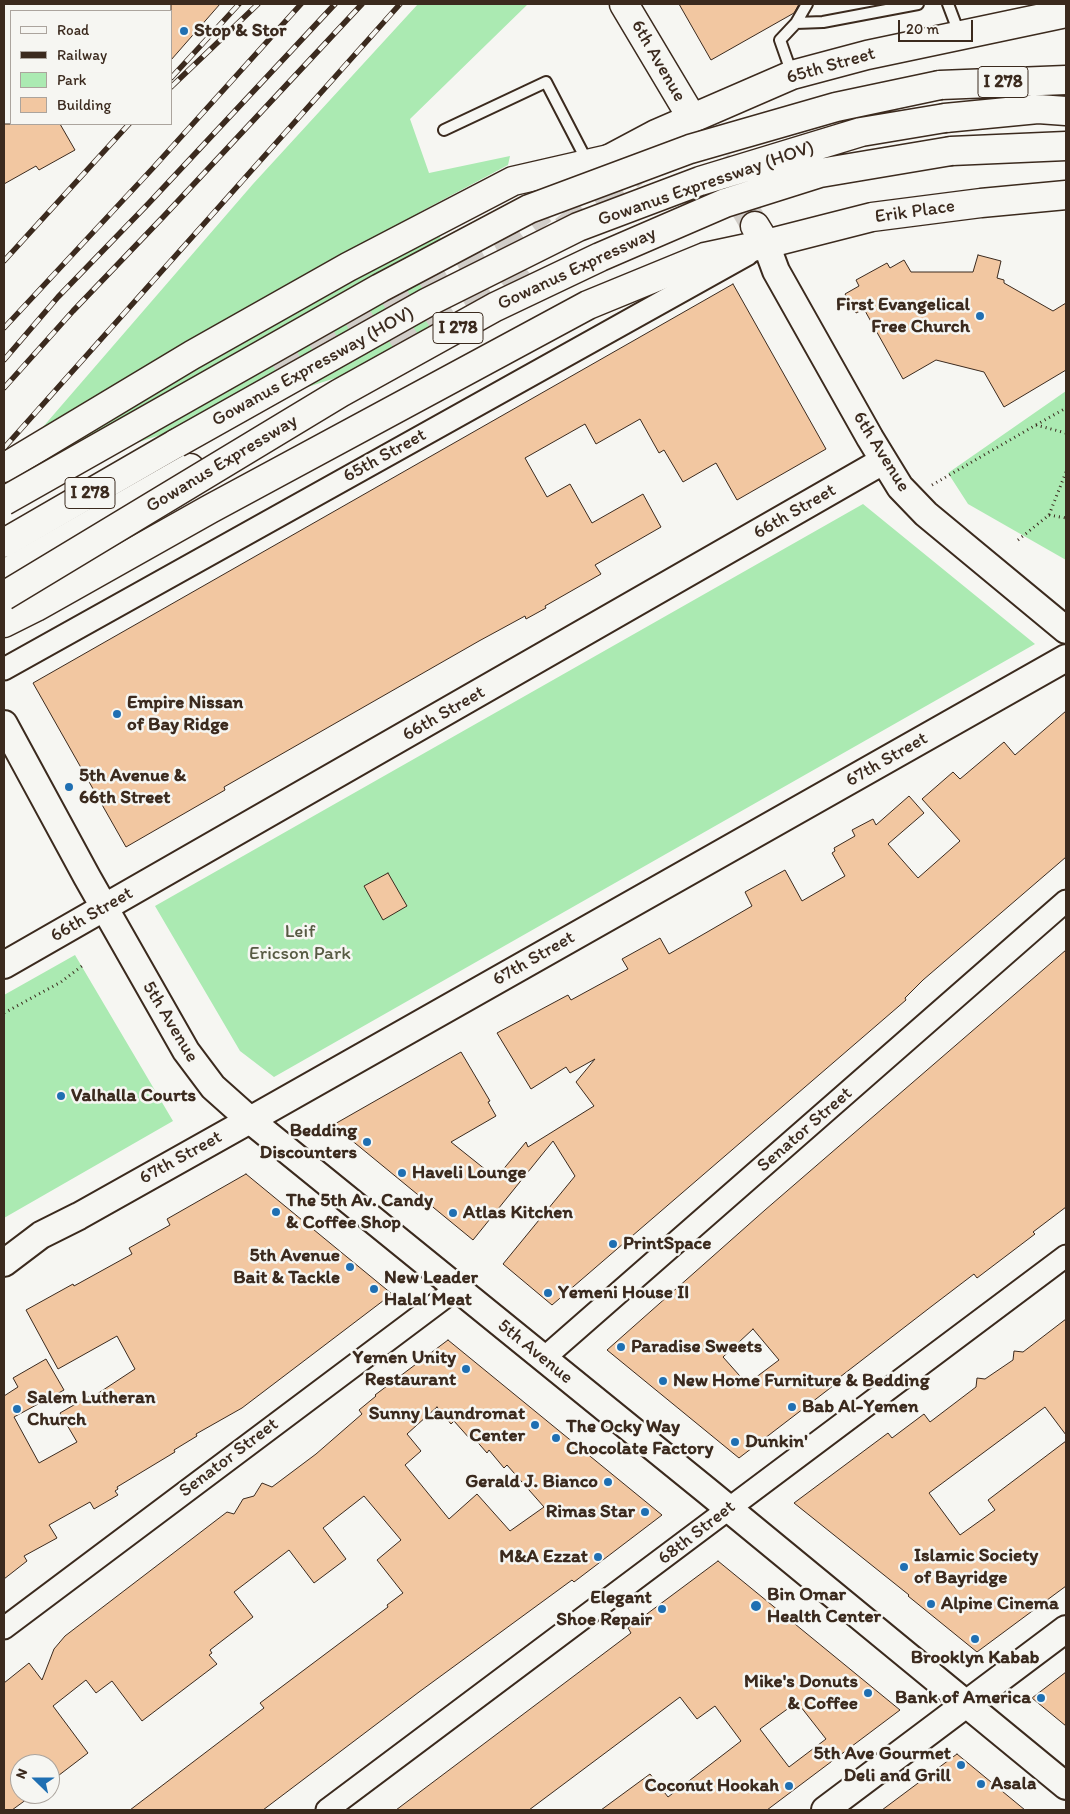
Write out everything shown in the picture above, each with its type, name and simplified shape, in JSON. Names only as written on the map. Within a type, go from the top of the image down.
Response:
[{"type":"main road","name":"6th Avenue","points":[[624,4],[692,118]]},
{"type":"main road","name":"65th Street","points":[[4,468],[192,354],[348,267],[513,181],[599,162],[656,134],[792,75],[867,55],[1066,13]]},
{"type":"main road","name":"I 278","points":[[4,501],[380,288],[529,209],[690,149],[836,107],[940,85],[1066,80]]},
{"type":"main road","name":"Gowanus Expressway (HOV)","points":[[4,543],[337,352],[428,302],[578,227],[700,181],[861,132],[945,118],[1038,110],[1066,111]]},
{"type":"main road","name":"Gowanus Expressway","points":[[4,596],[340,393],[495,307],[600,257],[725,203],[820,173],[951,151],[1066,146]]},
{"type":"main road","name":"Erik Place","points":[[4,623],[210,509],[588,306],[705,256],[761,235],[981,203],[1066,194]]},
{"type":"main road","points":[[4,515],[165,422]]},
{"type":"main road","points":[[4,574],[190,468]]},
{"type":"street","name":"6th Avenue","points":[[761,235],[776,271],[883,461],[900,487],[926,514],[1066,630]]},
{"type":"street","name":"65th Street","points":[[4,669],[761,235]]},
{"type":"street","name":"66th Street","points":[[7,960],[105,908],[883,461]]},
{"type":"street","name":"67th Street","points":[[4,1263],[42,1235],[80,1216],[1066,658]]},
{"type":"street","name":"5th Avenue","points":[[4,724],[105,908],[194,1064],[213,1087],[250,1120],[1066,1786]]},
{"type":"street","name":"Senator Street","points":[[543,1359],[1066,901]]},
{"type":"street","points":[[4,1248],[42,1235]]},
{"type":"street","name":"68th Street","points":[[327,1810],[1066,1256]]},
{"type":"street","name":"Senator Street","points":[[4,1628],[456,1288]]},
{"type":"street","points":[[825,1810],[1066,1629]]},
{"type":"lane","points":[[792,75],[780,40],[796,23],[807,4]]},
{"type":"lane","points":[[796,23],[823,22],[918,4]]},
{"type":"lane","points":[[948,4],[960,36]]},
{"type":"lane","points":[[444,130],[546,82],[599,162]]},
{"type":"path","points":[[925,489],[1066,408]]},
{"type":"path","points":[[1036,425],[1066,433]]},
{"type":"path","points":[[1018,540],[1049,514],[1066,472]]},
{"type":"path","points":[[1049,514],[1066,518]]},
{"type":"path","points":[[4,1013],[61,982],[82,966]]},
{"type":"green space","points":[[418,4],[528,4],[410,119],[429,173],[510,156],[508,165],[420,212],[394,251],[439,227],[452,340],[4,486],[4,472],[253,184]]},
{"type":"green space","points":[[1066,391],[1066,560],[968,504],[948,473]]},
{"type":"green space","name":"Leif Ericson Park","points":[[863,504],[1035,644],[274,1077],[240,1051],[155,906]]},
{"type":"green space","points":[[75,955],[173,1121],[4,1218],[4,995]]},
{"type":"building","points":[[171,4],[220,4],[172,59]]},
{"type":"building","points":[[679,4],[799,4],[794,13],[711,60]]},
{"type":"building","points":[[4,124],[61,125],[75,150],[39,170],[36,166],[4,184]]},
{"type":"building","points":[[978,255],[1001,261],[997,278],[1004,280],[1004,283],[1053,311],[1066,303],[1066,370],[1004,407],[984,372],[936,360],[903,379],[864,309],[856,313],[845,294],[859,286],[856,280],[887,263],[890,268],[904,260],[911,272],[973,272]]},
{"type":"building","points":[[733,284],[826,449],[737,500],[716,463],[683,482],[664,450],[659,453],[640,419],[596,444],[585,424],[525,458],[547,497],[570,484],[592,523],[643,494],[661,527],[595,565],[601,574],[545,606],[546,608],[526,619],[525,616],[479,641],[224,787],[225,790],[126,847],[33,683]]},
{"type":"building","points":[[1066,711],[1066,857],[923,980],[905,998],[906,1000],[552,1305],[503,1264],[575,1176],[553,1141],[473,1240],[333,1125],[461,1052],[490,1101],[488,1102],[496,1116],[451,1142],[496,1178],[526,1142],[528,1147],[594,1106],[576,1082],[595,1059],[570,1073],[566,1067],[531,1089],[497,1033],[568,995],[571,1000],[628,969],[622,959],[660,938],[669,954],[752,906],[745,892],[785,870],[802,901],[845,876],[832,853],[835,851],[834,848],[855,836],[852,830],[873,819],[876,825],[909,796],[924,813],[888,844],[918,878],[960,841],[922,799],[953,772],[960,779],[1004,742],[1015,755]]},
{"type":"building","points":[[388,873],[407,906],[383,920],[364,886]]},
{"type":"building","points":[[1066,950],[1066,1207],[1033,1232],[1035,1234],[977,1278],[974,1274],[932,1306],[840,1377],[842,1379],[739,1458],[607,1350],[765,1210]],"holes":[[[753,1329],[779,1360],[747,1384],[723,1357]]]},
{"type":"building","points":[[246,1174],[392,1294],[242,1408],[196,1434],[197,1436],[174,1450],[175,1452],[117,1487],[118,1489],[115,1491],[118,1495],[94,1509],[90,1502],[49,1525],[57,1538],[24,1556],[27,1561],[4,1579],[4,1396],[18,1387],[13,1378],[46,1359],[64,1390],[14,1417],[39,1463],[77,1442],[60,1413],[93,1394],[94,1396],[135,1369],[117,1336],[58,1369],[26,1310],[132,1254],[129,1248],[170,1225],[167,1219]]},
{"type":"building","points":[[1066,1319],[1066,1435],[1045,1407],[929,1493],[960,1535],[995,1510],[988,1500],[1066,1441],[1066,1586],[977,1652],[794,1503],[888,1433],[892,1438],[924,1414],[930,1422],[976,1387],[977,1378],[985,1379],[1013,1360],[1014,1351],[1023,1352]]},
{"type":"building","points":[[448,1340],[662,1515],[574,1582],[572,1580],[419,1692],[263,1810],[130,1810],[264,1708],[260,1703],[388,1607],[387,1605],[403,1593],[377,1560],[401,1540],[364,1496],[323,1528],[346,1559],[314,1583],[289,1550],[234,1592],[253,1617],[210,1650],[212,1653],[209,1655],[217,1664],[142,1721],[112,1681],[96,1693],[86,1680],[53,1706],[88,1753],[60,1774],[60,1754],[10,1754],[10,1804],[20,1804],[12,1810],[4,1810],[4,1683],[29,1663],[42,1680],[54,1649],[65,1636],[227,1512],[234,1514],[243,1499],[254,1496],[262,1483],[272,1487],[316,1454],[362,1414],[359,1410]],"holes":[[[437,1407],[451,1424],[454,1421],[470,1439],[473,1437],[487,1453],[489,1450],[504,1468],[507,1465],[544,1507],[510,1531],[477,1494],[449,1519],[405,1465],[421,1451],[407,1434]]]},
{"type":"building","points":[[718,1561],[900,1710],[767,1810],[601,1810],[650,1774],[668,1797],[741,1741],[715,1706],[697,1719],[680,1697],[529,1810],[396,1810],[631,1633],[628,1628]],"holes":[[[797,1702],[826,1739],[789,1767],[760,1729]]]},
{"type":"building","points":[[1066,1672],[1066,1726],[1032,1698]]},
{"type":"building","points":[[957,1754],[1025,1810],[882,1810]]},
{"type":"tunnel","points":[[696,125],[755,226]]},
{"type":"tunnel","points":[[564,230],[637,170]]},
{"type":"tunnel","points":[[272,364],[511,234],[543,210]]},
{"type":"tunnel","points":[[394,349],[495,286],[531,257]]},
{"type":"railway","points":[[172,77],[239,4]]},
{"type":"railway","points":[[172,86],[258,4]]},
{"type":"railway","points":[[4,328],[153,168],[301,4]]},
{"type":"railway","points":[[4,360],[58,297],[149,203],[335,4]]},
{"type":"railway","points":[[4,388],[73,311],[362,4]]},
{"type":"railway","points":[[4,448],[400,4]]},
{"type":"railway","points":[[4,261],[128,125]]},
{"type":"place","name":"Stop & Stor","points":[[184,31]]},
{"type":"place","name":"First Evangelical Free Church","points":[[980,316]]},
{"type":"place","name":"Empire Nissan of Bay Ridge","points":[[117,714]]},
{"type":"place","name":"5th Avenue & 66th Street","points":[[69,787]]},
{"type":"place","name":"Valhalla Courts","points":[[61,1096]]},
{"type":"place","name":"Bedding Discounters","points":[[367,1142]]},
{"type":"place","name":"Haveli Lounge","points":[[402,1173]]},
{"type":"place","name":"The 5th Av. Candy & Coffee Shop","points":[[276,1212]]},
{"type":"place","name":"Atlas Kitchen","points":[[453,1213]]},
{"type":"place","name":"PrintSpace","points":[[613,1244]]},
{"type":"place","name":"5th Avenue Bait & Tackle","points":[[350,1267]]},
{"type":"place","name":"New Leader Halal Meat","points":[[374,1289]]},
{"type":"place","name":"Yemeni House II","points":[[548,1293]]},
{"type":"place","name":"Paradise Sweets","points":[[621,1347]]},
{"type":"place","name":"Yemen Unity Restaurant","points":[[466,1369]]},
{"type":"place","name":"New Home Furniture & Bedding","points":[[663,1381]]},
{"type":"place","name":"Bab Al-Yemen","points":[[792,1407]]},
{"type":"place","name":"Salem Lutheran Church","points":[[17,1409]]},
{"type":"place","name":"Sunny Laundromat Center","points":[[535,1425]]},
{"type":"place","name":"The Ocky Way Chocolate Factory","points":[[556,1438]]},
{"type":"place","name":"Dunkin'","points":[[735,1442]]},
{"type":"place","name":"Gerald J. Bianco","points":[[608,1482]]},
{"type":"place","name":"Rimas Star","points":[[645,1512]]},
{"type":"place","name":"M&A Ezzat","points":[[598,1557]]},
{"type":"place","name":"Islamic Society of Bayridge","points":[[904,1567]]},
{"type":"place","name":"Alpine Cinema","points":[[931,1604]]},
{"type":"place","name":"Bin Omar Health Center","points":[[756,1606]]},
{"type":"place","name":"Elegant Shoe Repair","points":[[662,1609]]},
{"type":"place","name":"Brooklyn Kabab","points":[[975,1639]]},
{"type":"place","name":"Mike's Donuts & Coffee","points":[[868,1693]]},
{"type":"place","name":"Bank of America","points":[[1041,1698]]},
{"type":"place","name":"5th Ave Gourmet Deli and Grill","points":[[961,1765]]},
{"type":"place","name":"Asala","points":[[981,1784]]},
{"type":"place","name":"Coconut Hookah","points":[[789,1786]]}]
